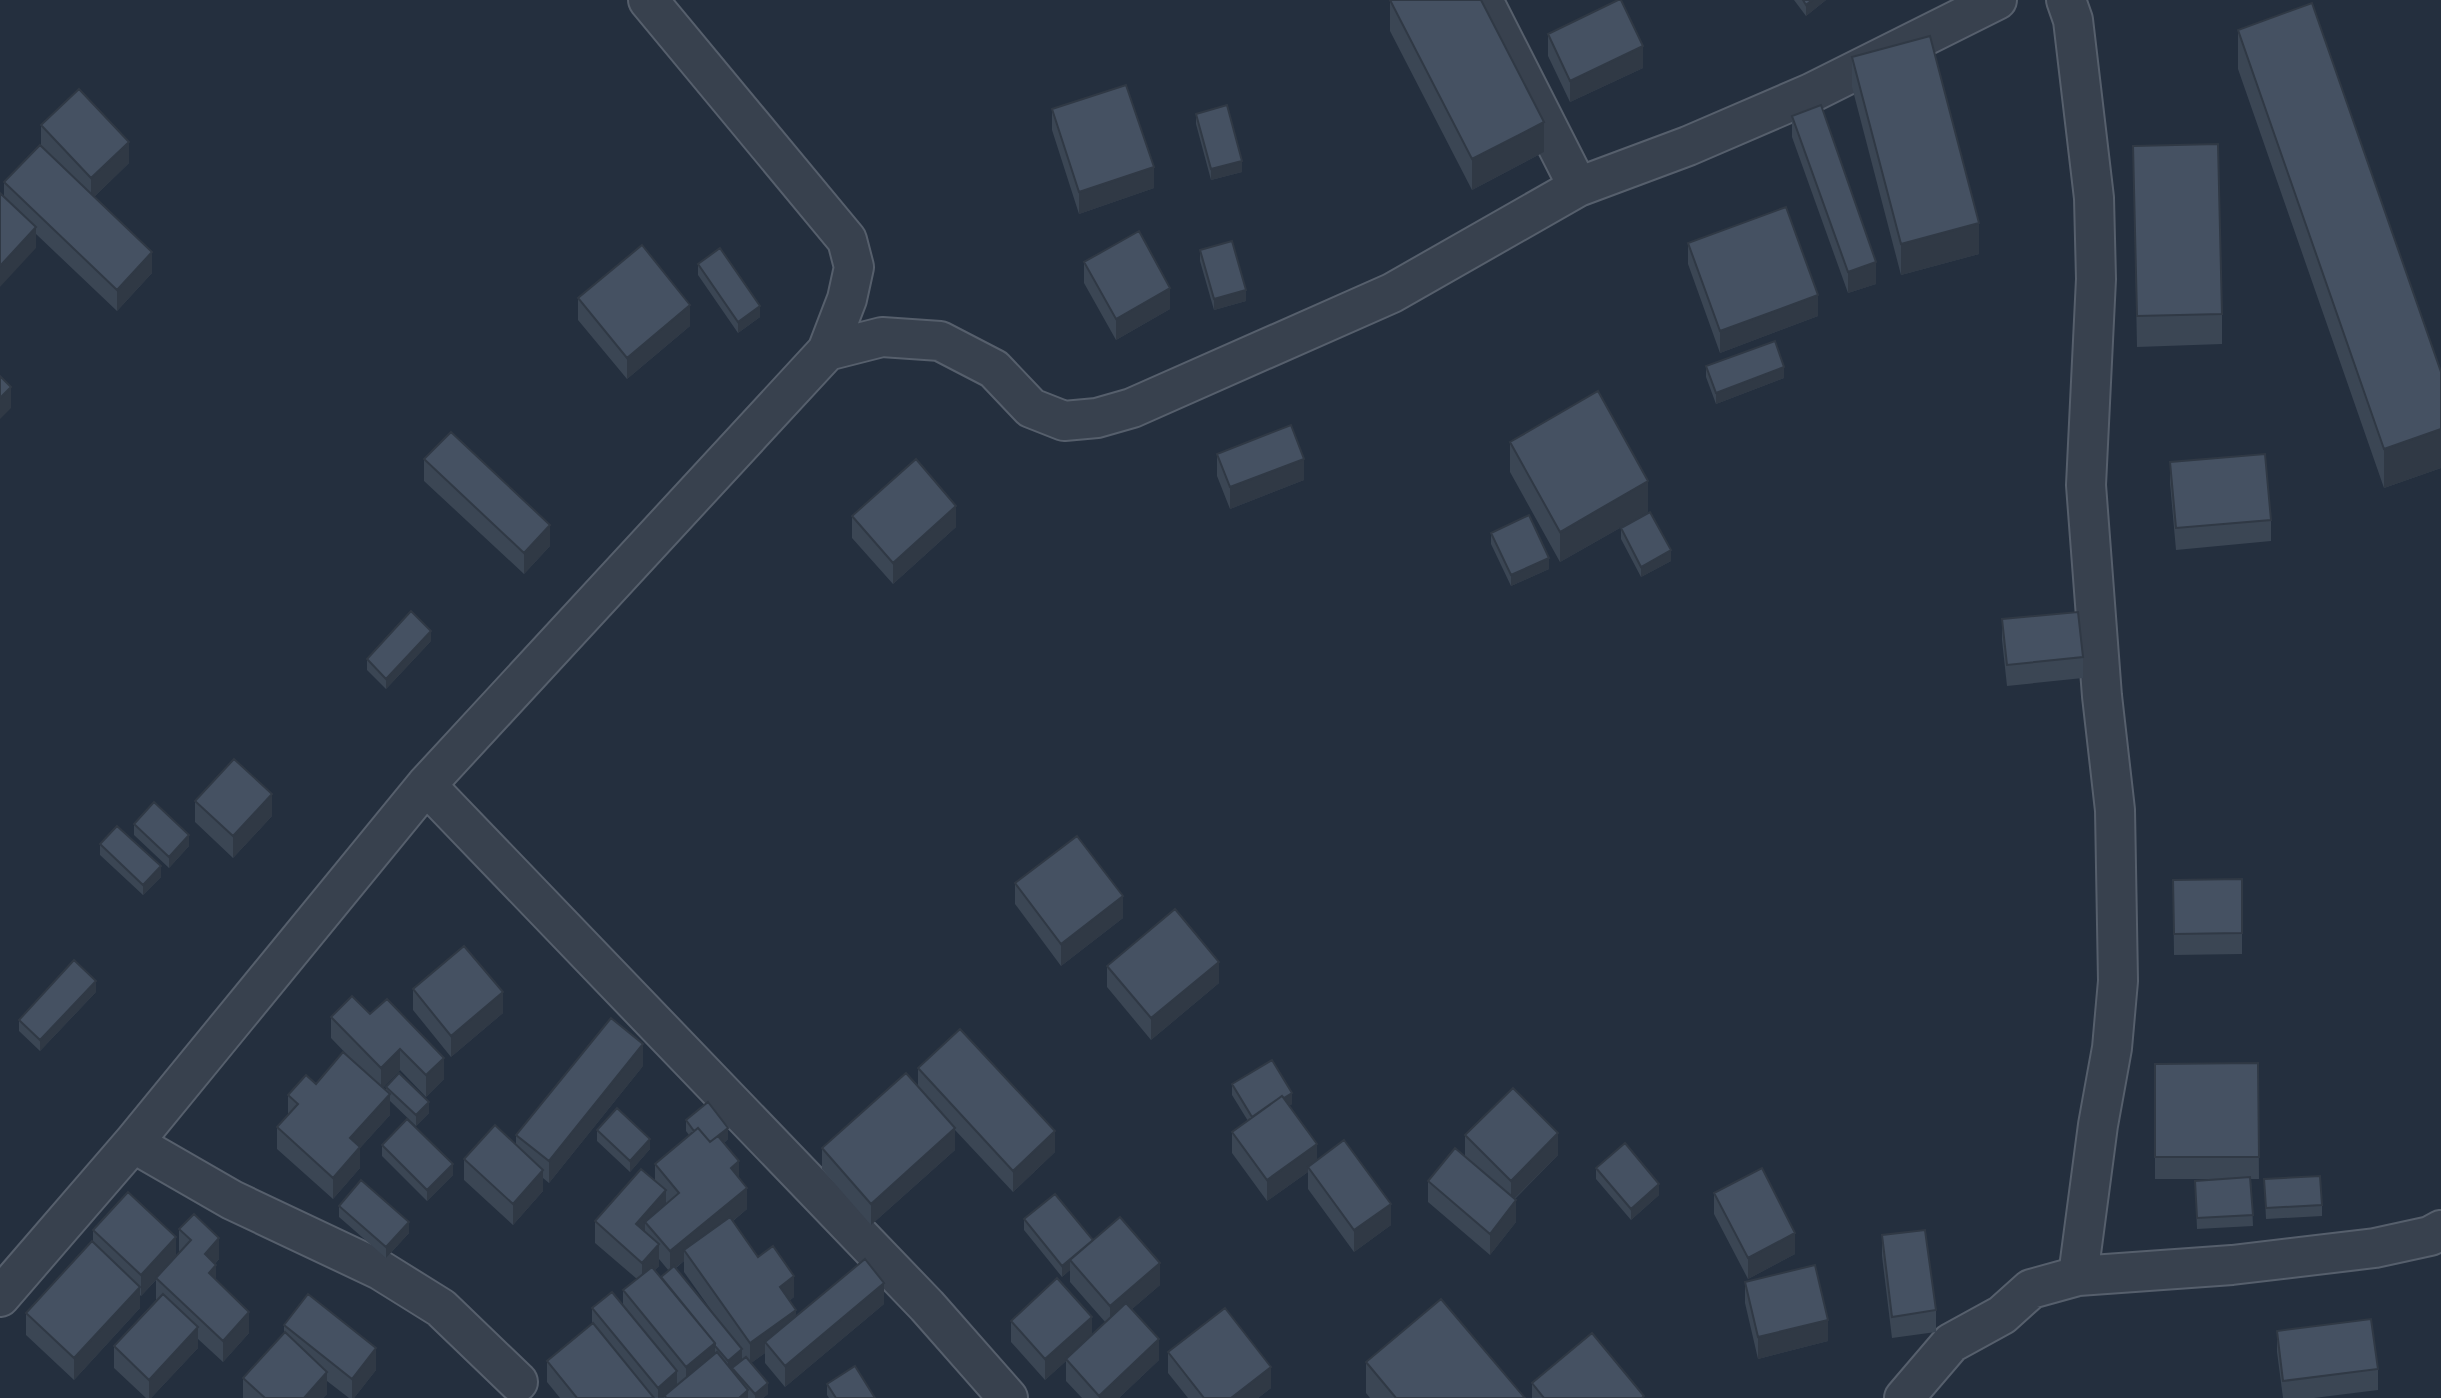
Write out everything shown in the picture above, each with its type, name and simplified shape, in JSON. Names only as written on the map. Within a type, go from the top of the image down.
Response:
[{"type":"street","points":[[0,1297],[133,1143],[426,785],[827,351],[847,299],[854,267],[847,240],[648,0]]},
{"type":"street","points":[[1483,0],[1578,187]]},
{"type":"street","points":[[827,351],[882,337],[940,341],[994,369],[1031,408],[1064,421],[1097,418],[1132,408],[1392,293],[1578,187],[1688,146],[1811,93],[1997,0]]},
{"type":"street","points":[[2066,0],[2073,20],[2094,198],[2096,279],[2086,485],[2102,696],[2115,810],[2118,967],[2112,1048],[2098,1125],[2078,1276]]},
{"type":"street","points":[[426,785],[927,1306],[1008,1398]]},
{"type":"street","points":[[133,1143],[232,1200],[380,1270],[441,1308],[518,1382]]},
{"type":"street","points":[[1904,1398],[1951,1343],[2002,1315],[2031,1289],[2078,1276],[2232,1265],[2375,1248],[2430,1236],[2441,1230]]},
{"type":"building","points":[[1390,0],[1481,0],[1544,122],[1472,159]]},
{"type":"building","points":[[1621,0],[1643,46],[1570,81],[1548,34]]},
{"type":"building","points":[[2312,3],[2441,372],[2441,429],[2384,449],[2238,30]]},
{"type":"building","points":[[1930,36],[1979,223],[1901,244],[1852,57]]},
{"type":"building","points":[[1126,85],[1154,167],[1079,192],[1052,109]]},
{"type":"building","points":[[79,89],[129,142],[91,178],[41,125]]},
{"type":"building","points":[[1227,105],[1242,161],[1211,169],[1196,114]]},
{"type":"building","points":[[1821,105],[1876,262],[1848,272],[1792,116]]},
{"type":"building","points":[[2218,144],[2222,314],[2137,316],[2133,146]]},
{"type":"building","points":[[40,145],[152,252],[117,290],[4,182]]},
{"type":"building","points":[[0,193],[36,227],[0,266]]},
{"type":"building","points":[[1786,207],[1818,295],[1720,331],[1688,243]]},
{"type":"building","points":[[1139,231],[1170,288],[1116,319],[1084,262]]},
{"type":"building","points":[[1232,241],[1246,290],[1214,299],[1200,250]]},
{"type":"building","points":[[642,245],[690,305],[627,358],[578,298]]},
{"type":"building","points":[[720,248],[760,306],[738,322],[698,264]]},
{"type":"building","points":[[1775,341],[1784,367],[1716,393],[1706,366]]},
{"type":"building","points":[[0,376],[11,387],[0,398]]},
{"type":"building","points":[[1598,391],[1648,481],[1560,532],[1510,442]]},
{"type":"building","points":[[1291,425],[1304,459],[1230,487],[1217,454]]},
{"type":"building","points":[[451,432],[550,525],[524,553],[424,459]]},
{"type":"building","points":[[2265,454],[2271,520],[2176,528],[2170,462]]},
{"type":"building","points":[[916,459],[956,506],[893,563],[852,516]]},
{"type":"building","points":[[1650,512],[1671,550],[1641,567],[1621,528]]},
{"type":"building","points":[[1529,515],[1549,558],[1511,575],[1491,533]]},
{"type":"building","points":[[411,611],[431,631],[386,679],[367,659]]},
{"type":"building","points":[[2078,612],[2083,657],[2007,665],[2002,619]]},
{"type":"building","points":[[234,759],[272,794],[233,836],[195,801]]},
{"type":"building","points":[[154,802],[189,835],[169,857],[134,824]]},
{"type":"building","points":[[117,826],[161,866],[143,885],[100,844]]},
{"type":"building","points":[[1077,836],[1123,896],[1061,944],[1015,883]]},
{"type":"building","points":[[2242,879],[2242,933],[2174,934],[2173,880]]},
{"type":"building","points":[[1175,909],[1219,962],[1151,1018],[1107,966]]},
{"type":"building","points":[[464,946],[503,992],[451,1036],[413,989]]},
{"type":"building","points":[[74,960],[96,981],[40,1040],[19,1020]]},
{"type":"building","points":[[352,996],[370,1014],[387,999],[444,1058],[426,1075],[400,1049],[381,1068],[331,1017]]},
{"type":"building","points":[[611,1018],[643,1044],[549,1161],[516,1135]]},
{"type":"building","points":[[960,1029],[1055,1131],[1013,1171],[918,1068]]},
{"type":"building","points":[[343,1052],[390,1094],[350,1138],[360,1147],[333,1178],[277,1127],[298,1104],[288,1095],[306,1075],[316,1084]]},
{"type":"building","points":[[1272,1060],[1292,1093],[1284,1098],[1282,1096],[1252,1117],[1232,1084]]},
{"type":"building","points":[[2258,1063],[2259,1157],[2155,1157],[2155,1064]]},
{"type":"building","points":[[399,1073],[429,1102],[416,1115],[386,1087]]},
{"type":"building","points":[[906,1073],[955,1128],[871,1204],[822,1148]]},
{"type":"building","points":[[1513,1088],[1558,1133],[1511,1181],[1465,1135]]},
{"type":"building","points":[[1282,1096],[1317,1144],[1267,1180],[1232,1132]]},
{"type":"building","points":[[708,1102],[728,1128],[710,1142],[698,1128],[694,1131],[686,1120]]},
{"type":"building","points":[[617,1108],[650,1139],[630,1161],[597,1130]]},
{"type":"building","points":[[407,1119],[453,1164],[427,1190],[382,1145]]},
{"type":"building","points":[[495,1125],[543,1170],[513,1204],[464,1159]]},
{"type":"building","points":[[698,1128],[710,1142],[718,1136],[739,1161],[731,1168],[747,1188],[670,1251],[645,1222],[679,1193],[655,1164]]},
{"type":"building","points":[[1344,1140],[1391,1204],[1354,1230],[1308,1167]]},
{"type":"building","points":[[1625,1143],[1659,1184],[1631,1209],[1596,1168]]},
{"type":"building","points":[[1455,1148],[1516,1200],[1490,1234],[1428,1181]]},
{"type":"building","points":[[1762,1168],[1795,1233],[1748,1258],[1714,1193]]},
{"type":"building","points":[[641,1169],[666,1190],[636,1224],[659,1244],[642,1263],[595,1221]]},
{"type":"building","points":[[2320,1176],[2322,1205],[2266,1208],[2264,1179]]},
{"type":"building","points":[[2250,1177],[2253,1215],[2197,1218],[2195,1181]]},
{"type":"building","points":[[361,1180],[409,1222],[386,1247],[339,1206]]},
{"type":"building","points":[[128,1192],[176,1237],[141,1275],[93,1230]]},
{"type":"building","points":[[1055,1194],[1093,1240],[1062,1266],[1024,1219]]},
{"type":"building","points":[[194,1214],[219,1238],[205,1254],[216,1265],[209,1273],[249,1312],[223,1341],[156,1278],[191,1240],[179,1229]]},
{"type":"building","points":[[730,1217],[758,1257],[773,1246],[794,1276],[780,1287],[796,1310],[750,1343],[684,1250]]},
{"type":"building","points":[[1120,1217],[1160,1263],[1110,1306],[1070,1260]]},
{"type":"building","points":[[1925,1230],[1936,1310],[1892,1317],[1882,1235]]},
{"type":"building","points":[[92,1241],[140,1287],[74,1358],[26,1313]]},
{"type":"building","points":[[865,1259],[884,1283],[785,1366],[765,1342]]},
{"type":"building","points":[[1815,1265],[1828,1320],[1758,1337],[1745,1282]]},
{"type":"building","points":[[674,1266],[742,1349],[728,1361],[661,1277]]},
{"type":"building","points":[[652,1267],[715,1343],[686,1367],[623,1290]]},
{"type":"building","points":[[1057,1278],[1092,1317],[1045,1359],[1011,1321]]},
{"type":"building","points":[[612,1292],[677,1371],[658,1388],[592,1308]]},
{"type":"building","points":[[163,1294],[198,1327],[149,1380],[114,1346]]},
{"type":"building","points":[[308,1294],[376,1348],[352,1379],[284,1325]]},
{"type":"building","points":[[1441,1299],[1525,1398],[1396,1398],[1366,1362]]},
{"type":"building","points":[[1126,1303],[1159,1339],[1099,1396],[1066,1359]]},
{"type":"building","points":[[1225,1308],[1271,1367],[1231,1398],[1204,1398],[1168,1352]]},
{"type":"building","points":[[2371,1319],[2378,1369],[2283,1381],[2277,1331]]},
{"type":"building","points":[[593,1323],[654,1398],[577,1398],[547,1361]]},
{"type":"building","points":[[285,1332],[327,1372],[304,1398],[265,1398],[243,1378]]},
{"type":"building","points":[[1592,1333],[1644,1396],[1642,1398],[1544,1398],[1532,1383]]},
{"type":"building","points":[[717,1352],[748,1390],[739,1398],[664,1396]]},
{"type":"building","points":[[746,1357],[768,1383],[755,1394],[732,1368]]},
{"type":"building","points":[[855,1366],[875,1398],[836,1398],[827,1384]]}]
